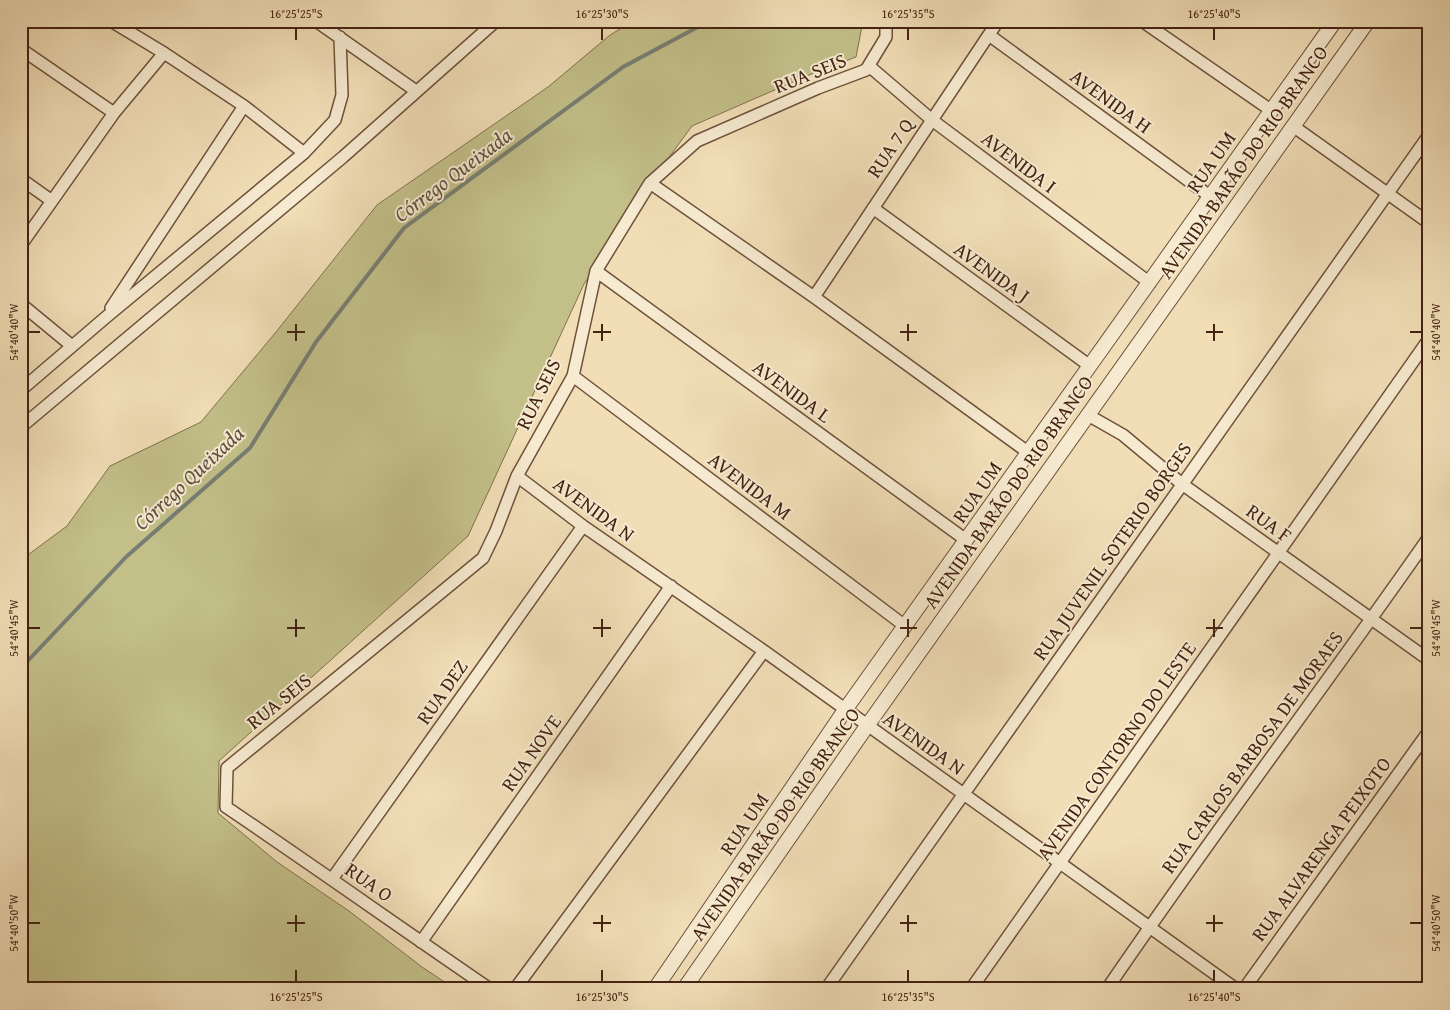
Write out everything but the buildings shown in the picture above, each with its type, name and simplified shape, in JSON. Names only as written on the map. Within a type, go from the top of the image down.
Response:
[{"type":"street","points":[[111,21],[164,53],[244,106],[304,153]]},
{"type":"street","points":[[316,21],[416,91]]},
{"type":"street","points":[[21,427],[343,157],[496,21]]},
{"type":"street","name":"RUA SEIS","points":[[226,807],[227,768],[483,558],[496,532],[516,476],[573,376],[596,271],[650,183],[697,141],[818,88],[866,70],[886,36],[886,21]]},
{"type":"street","name":"RUA 7 Q","points":[[814,297],[998,21]]},
{"type":"street","points":[[1142,21],[1272,111]]},
{"type":"street","name":"AVENIDA BARÃO DO RIO BRANCO","points":[[684,989],[867,726],[1368,21]]},
{"type":"street","name":"RUA UM","points":[[655,989],[846,710],[1272,111],[1330,23]]},
{"type":"street","name":"AVENIDA H","points":[[989,36],[1211,197]]},
{"type":"street","points":[[21,390],[304,153],[335,120],[342,95],[340,37]]},
{"type":"street","points":[[21,49],[114,113]]},
{"type":"street","points":[[21,245],[114,113],[164,53]]},
{"type":"street","name":"AVENIDA I","points":[[869,66],[932,120],[1150,283]]},
{"type":"street","points":[[105,318],[244,106]]},
{"type":"street","points":[[1292,126],[1429,223]]},
{"type":"street","name":"RUA JUVENIL SOTERIO BORGES","points":[[826,989],[1429,135]]},
{"type":"street","points":[[21,179],[52,201]]},
{"type":"street","points":[[650,183],[814,297],[1029,452]]},
{"type":"street","name":"AVENIDA J","points":[[873,208],[1090,366]]},
{"type":"street","name":"AVENIDA L","points":[[596,271],[966,540]]},
{"type":"street","points":[[21,304],[72,346]]},
{"type":"street","name":"AVENIDA CONTORNO DO LESTE","points":[[972,989],[1429,339]]},
{"type":"street","name":"AVENIDA M","points":[[573,376],[905,626]]},
{"type":"street","name":"RUA F","points":[[1088,415],[1124,436],[1182,484],[1429,660]]},
{"type":"street","name":"AVENIDA N","points":[[516,476],[583,526],[764,651],[1236,989]]},
{"type":"street","name":"RUA DEZ","points":[[332,879],[583,526]]},
{"type":"street","name":"RUA CARLOS BARBOSA DE MORAES","points":[[1107,989],[1149,927],[1372,620],[1429,537]]},
{"type":"street","name":"RUA NOVE","points":[[421,942],[671,586]]},
{"type":"street","points":[[515,989],[764,651]]},
{"type":"street","name":"RUA ALVARENGA PEIXOTO","points":[[1244,989],[1429,730]]},
{"type":"street","name":"RUA O","points":[[226,807],[490,989]]},
{"type":"shaded area","points":[[633,21],[863,21],[856,57],[809,75],[692,126],[650,183],[584,284],[468,536],[219,761],[218,813],[277,862],[349,911],[422,967],[455,989],[21,989],[21,560],[67,526],[110,466],[201,422],[276,332],[377,205],[548,87],[610,35]]},
{"type":"waterway","name":"Córrego Queixada","points":[[21,668],[126,557],[250,448],[316,342],[404,228],[623,67],[709,21]]}]
